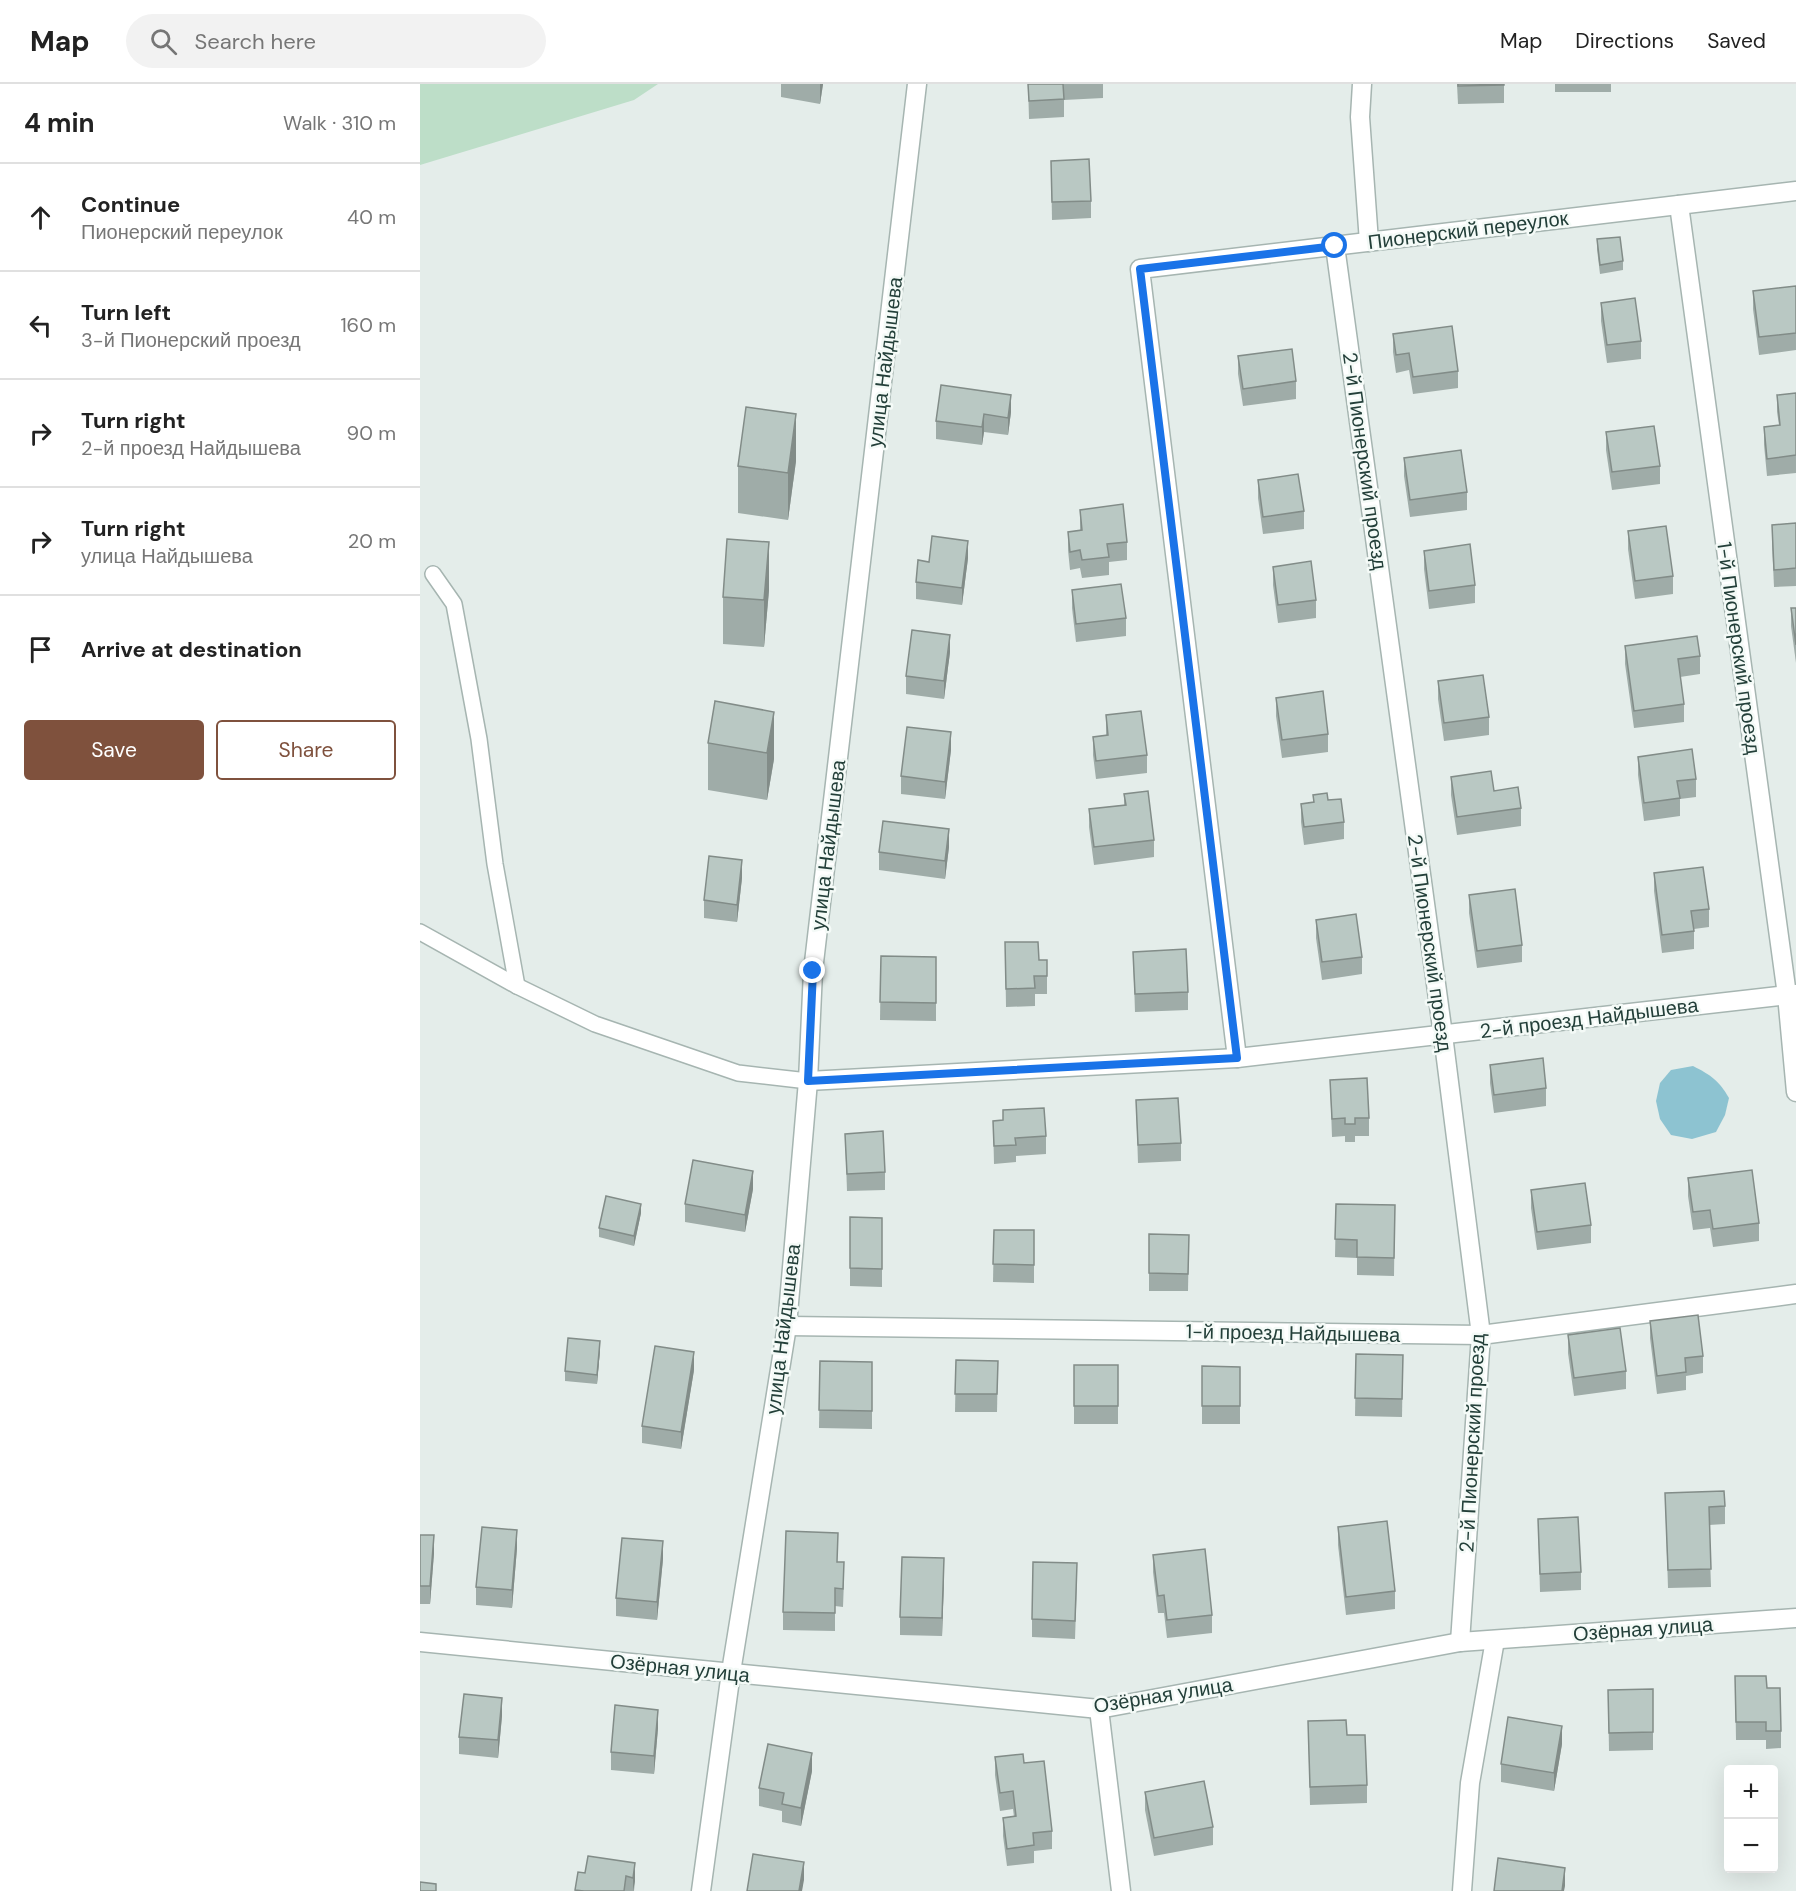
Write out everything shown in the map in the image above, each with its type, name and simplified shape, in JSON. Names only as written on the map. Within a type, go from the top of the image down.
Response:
[{"type":"street","name":"улица Найдышева","points":[[701,1891],[731,1672],[787,1326],[808,1081],[813,971],[917,84]]},
{"type":"street","points":[[1362,84],[1360,117],[1369,242]]},
{"type":"street","name":"Пионерский переулок","points":[[1237,1058],[1140,269],[1796,191]]},
{"type":"street","name":"1-й Пионерский проезд","points":[[1679,205],[1791,995],[1796,1092]]},
{"type":"street","name":"2-й Пионерский проезд","points":[[1335,246],[1443,1035],[1481,1335],[1460,1642]]},
{"type":"street","name":"2-й проезд Найдышева","points":[[808,1081],[1237,1058],[1791,995]]},
{"type":"street","name":"1-й проезд Найдышева","points":[[787,1326],[1481,1335],[1796,1294]]},
{"type":"street","name":"Озёрная улица","points":[[420,1642],[1099,1709],[1460,1642],[1796,1618]]},
{"type":"street","points":[[1462,1891],[1470,1783],[1495,1640]]},
{"type":"street","points":[[1099,1709],[1121,1891]]},
{"type":"lane","points":[[433,574],[454,604],[479,739],[495,864],[517,986]]},
{"type":"lane","points":[[420,932],[517,986],[595,1024],[738,1073],[808,1081]]},
{"type":"green space","points":[[420,84],[658,84],[634,100],[420,165]]},
{"type":"water","points":[[1693,1066],[1714,1079],[1729,1098],[1725,1115],[1716,1132],[1692,1139],[1671,1135],[1660,1119],[1656,1101],[1660,1083],[1671,1070]]},
{"type":"building","points":[[1028,84],[1063,84],[1064,99],[1029,101]]},
{"type":"building","points":[[1458,84],[1504,84],[1504,85],[1458,86]]},
{"type":"building","points":[[1089,159],[1091,201],[1052,202],[1051,161]]},
{"type":"building","points":[[1620,237],[1623,261],[1600,265],[1597,239]]},
{"type":"building","points":[[1796,286],[1796,333],[1759,337],[1753,291]]},
{"type":"building","points":[[1635,298],[1641,341],[1607,345],[1601,303]]},
{"type":"building","points":[[1452,326],[1458,371],[1413,377],[1409,353],[1396,355],[1393,334]]},
{"type":"building","points":[[1292,349],[1296,381],[1243,389],[1238,356]]},
{"type":"building","points":[[941,385],[1011,395],[1008,418],[984,414],[982,427],[936,421]]},
{"type":"building","points":[[1796,393],[1796,455],[1767,459],[1764,427],[1780,425],[1777,395]]},
{"type":"building","points":[[746,407],[796,414],[788,473],[738,466]]},
{"type":"building","points":[[1654,426],[1660,466],[1612,472],[1606,432]]},
{"type":"building","points":[[1461,450],[1467,492],[1410,500],[1404,458]]},
{"type":"building","points":[[1298,474],[1304,511],[1263,517],[1258,480]]},
{"type":"building","points":[[1123,504],[1127,542],[1107,544],[1109,557],[1082,560],[1080,550],[1070,552],[1068,532],[1082,530],[1080,510]]},
{"type":"building","points":[[1796,523],[1796,568],[1774,570],[1772,525]]},
{"type":"building","points":[[1666,526],[1673,576],[1635,581],[1628,531]]},
{"type":"building","points":[[932,536],[968,541],[962,588],[916,582],[918,560],[929,562]]},
{"type":"building","points":[[727,539],[769,542],[764,600],[723,597]]},
{"type":"building","points":[[1470,544],[1475,585],[1429,591],[1424,551]]},
{"type":"building","points":[[1311,561],[1316,600],[1278,605],[1273,567]]},
{"type":"building","points":[[1121,584],[1126,618],[1076,624],[1072,590]]},
{"type":"building","points":[[1791,608],[1796,608],[1796,645]]},
{"type":"building","points":[[912,630],[950,635],[944,681],[906,676]]},
{"type":"building","points":[[1697,636],[1700,656],[1678,659],[1684,704],[1634,711],[1625,646]]},
{"type":"building","points":[[1483,675],[1489,717],[1444,723],[1438,681]]},
{"type":"building","points":[[1323,691],[1328,734],[1282,740],[1276,698]]},
{"type":"building","points":[[715,701],[774,712],[767,753],[708,743]]},
{"type":"building","points":[[1141,711],[1147,755],[1096,761],[1093,737],[1108,735],[1106,715]]},
{"type":"building","points":[[907,727],[951,732],[945,782],[901,776]]},
{"type":"building","points":[[1692,749],[1696,779],[1677,781],[1680,798],[1644,803],[1638,757]]},
{"type":"building","points":[[1491,771],[1494,791],[1518,787],[1521,808],[1457,817],[1451,777]]},
{"type":"building","points":[[1148,791],[1154,840],[1094,847],[1089,809],[1126,805],[1124,794]]},
{"type":"building","points":[[1327,793],[1328,800],[1341,799],[1344,822],[1304,827],[1301,804],[1314,802],[1313,795]]},
{"type":"building","points":[[883,821],[949,829],[945,861],[879,852]]},
{"type":"building","points":[[709,856],[742,860],[737,905],[704,900]]},
{"type":"building","points":[[1703,867],[1709,909],[1691,911],[1694,931],[1662,935],[1654,873]]},
{"type":"building","points":[[1515,889],[1522,945],[1477,951],[1469,895]]},
{"type":"building","points":[[1356,914],[1362,957],[1322,962],[1316,920]]},
{"type":"building","points":[[1005,942],[1038,942],[1039,960],[1047,960],[1047,976],[1034,976],[1035,988],[1006,989]]},
{"type":"building","points":[[1186,949],[1188,992],[1135,994],[1133,952]]},
{"type":"building","points":[[881,956],[936,957],[936,1003],[880,1002]]},
{"type":"building","points":[[1543,1058],[1546,1088],[1494,1095],[1490,1065]]},
{"type":"building","points":[[1367,1078],[1369,1118],[1355,1118],[1355,1124],[1345,1124],[1345,1118],[1332,1119],[1330,1080]]},
{"type":"building","points":[[1178,1098],[1181,1143],[1138,1145],[1136,1100]]},
{"type":"building","points":[[1044,1108],[1046,1136],[1015,1138],[1016,1145],[994,1146],[993,1121],[1003,1120],[1003,1110]]},
{"type":"building","points":[[883,1131],[885,1172],[847,1174],[845,1134]]},
{"type":"building","points":[[693,1160],[753,1171],[745,1215],[685,1204]]},
{"type":"building","points":[[1752,1170],[1759,1223],[1713,1229],[1710,1210],[1693,1212],[1688,1178]]},
{"type":"building","points":[[1585,1183],[1591,1225],[1537,1232],[1531,1190]]},
{"type":"building","points":[[606,1196],[641,1204],[634,1236],[599,1228]]},
{"type":"building","points":[[1336,1204],[1395,1205],[1394,1258],[1357,1257],[1357,1240],[1335,1239]]},
{"type":"building","points":[[850,1217],[882,1218],[882,1269],[850,1268]]},
{"type":"building","points":[[994,1230],[1034,1230],[1034,1265],[993,1264]]},
{"type":"building","points":[[1149,1234],[1189,1235],[1188,1274],[1149,1273]]},
{"type":"building","points":[[1698,1315],[1703,1356],[1685,1358],[1686,1372],[1657,1376],[1650,1321]]},
{"type":"building","points":[[1620,1328],[1626,1371],[1574,1378],[1568,1335]]},
{"type":"building","points":[[568,1338],[600,1341],[597,1375],[565,1371]]},
{"type":"building","points":[[655,1346],[694,1352],[681,1432],[642,1426]]},
{"type":"building","points":[[1356,1354],[1403,1355],[1402,1399],[1355,1398]]},
{"type":"building","points":[[956,1360],[998,1361],[997,1394],[955,1394]]},
{"type":"building","points":[[820,1361],[872,1362],[872,1411],[819,1410]]},
{"type":"building","points":[[1074,1365],[1118,1365],[1118,1406],[1074,1406]]},
{"type":"building","points":[[1202,1366],[1240,1367],[1240,1406],[1202,1406]]},
{"type":"building","points":[[1724,1491],[1725,1506],[1709,1507],[1711,1569],[1668,1570],[1665,1493]]},
{"type":"building","points":[[1578,1517],[1581,1572],[1540,1574],[1538,1519]]},
{"type":"building","points":[[1387,1521],[1395,1591],[1346,1597],[1338,1527]]},
{"type":"building","points":[[482,1527],[517,1530],[512,1590],[476,1587]]},
{"type":"building","points":[[786,1531],[838,1533],[837,1562],[844,1562],[843,1589],[835,1588],[835,1613],[783,1612]]},
{"type":"building","points":[[420,1535],[434,1535],[430,1586],[420,1586]]},
{"type":"building","points":[[622,1538],[663,1541],[657,1602],[616,1598]]},
{"type":"building","points":[[1205,1549],[1212,1615],[1167,1620],[1164,1595],[1158,1596],[1153,1555]]},
{"type":"building","points":[[902,1557],[944,1558],[942,1618],[900,1617]]},
{"type":"building","points":[[1033,1562],[1077,1563],[1075,1621],[1032,1619]]},
{"type":"building","points":[[1735,1676],[1766,1676],[1767,1688],[1780,1688],[1781,1731],[1766,1731],[1766,1722],[1736,1722]]},
{"type":"building","points":[[1653,1689],[1653,1732],[1609,1733],[1608,1690]]},
{"type":"building","points":[[464,1694],[502,1698],[498,1740],[459,1737]]},
{"type":"building","points":[[615,1705],[658,1710],[654,1756],[611,1752]]},
{"type":"building","points":[[1508,1717],[1562,1726],[1554,1773],[1501,1764]]},
{"type":"building","points":[[1346,1720],[1347,1735],[1365,1735],[1367,1785],[1310,1787],[1308,1721]]},
{"type":"building","points":[[768,1744],[812,1753],[801,1808],[782,1804],[784,1793],[759,1788]]},
{"type":"building","points":[[1023,1754],[1024,1763],[1044,1761],[1052,1831],[1033,1833],[1034,1845],[1007,1849],[1003,1818],[1016,1816],[1013,1791],[1000,1793],[995,1757]]},
{"type":"building","points":[[1204,1781],[1213,1827],[1154,1838],[1145,1792]]},
{"type":"building","points":[[753,1854],[804,1862],[799,1891],[747,1891]]},
{"type":"building","points":[[588,1856],[635,1863],[633,1878],[626,1876],[624,1891],[575,1890],[578,1872],[585,1873]]},
{"type":"building","points":[[1498,1858],[1565,1868],[1562,1891],[1494,1891]]},
{"type":"building","points":[[420,1882],[436,1884],[436,1891],[420,1891]]},
{"type":"route","points":[[813,971],[808,1081],[1237,1058],[1140,269],[1335,246]]}]
